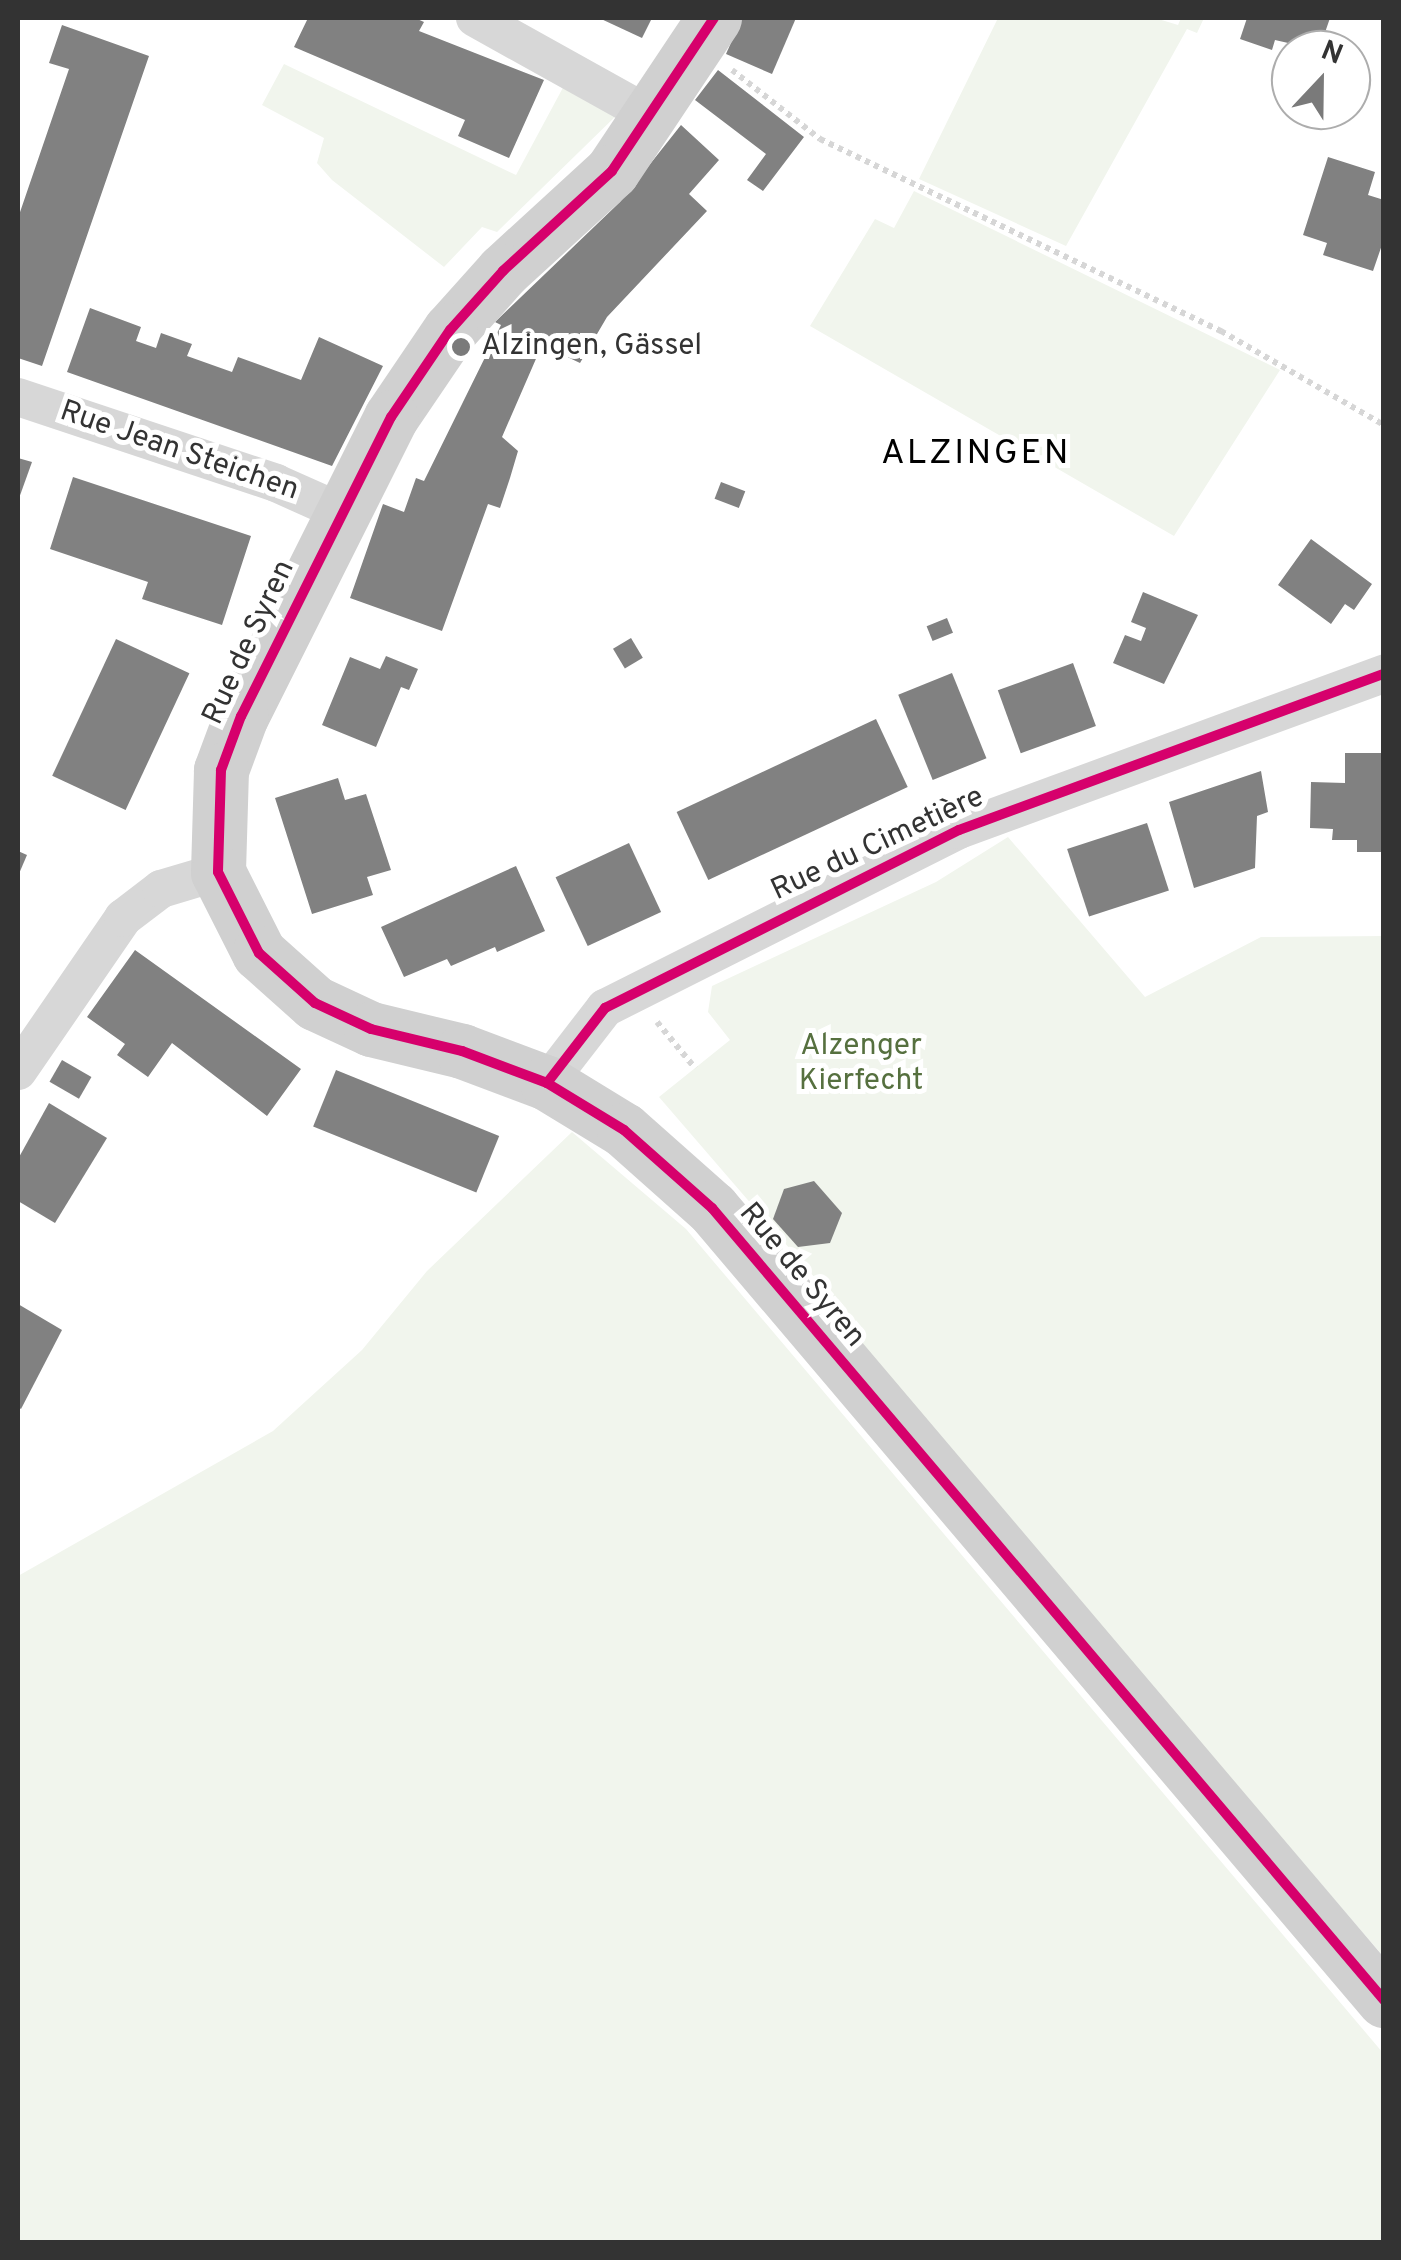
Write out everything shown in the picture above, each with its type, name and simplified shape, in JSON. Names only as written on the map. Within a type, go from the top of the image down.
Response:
[{"type":"main road","name":"Rue de Syren","points":[[716,38],[612,171],[503,271],[450,330],[339,511],[221,770],[218,872],[258,953],[315,1004],[371,1029],[462,1050],[547,1083],[624,1130],[712,1208],[1384,2000]]},
{"type":"street","points":[[475,18],[653,117]]},
{"type":"street","name":"Rue Jean Steichen","points":[[18,396],[276,483],[339,511]]},
{"type":"street","name":"Rue du Cimetière","points":[[547,1083],[605,1008],[959,830],[1384,674]]},
{"type":"street","points":[[18,1071],[124,918],[161,888],[218,872]]},
{"type":"path","points":[[716,38],[820,139],[1221,330],[1384,425]]},
{"type":"path","points":[[646,1010],[696,1068]]},
{"type":"green space","points":[[998,18],[1155,18],[1178,25],[1181,18],[1204,18],[1197,33],[1187,29],[1066,246],[919,179]]},
{"type":"green space","points":[[284,64],[516,175],[566,82],[621,111],[497,232],[482,227],[444,267],[332,180],[317,163],[324,138],[262,105]]},
{"type":"green space","points":[[914,191],[1280,370],[1174,536],[810,326],[875,219],[894,228]]},
{"type":"green space","name":"Alzenger Kierfecht","points":[[1008,837],[1145,997],[1261,937],[1383,936],[1383,1956],[824,1305],[815,1278],[659,1097],[730,1040],[708,1012],[712,986],[936,882]]},
{"type":"green space","points":[[572,1132],[686,1229],[1383,2053],[1383,2242],[18,2242],[18,1576],[273,1431],[362,1350],[427,1271]]},
{"type":"building","points":[[308,18],[415,18],[424,22],[419,31],[544,80],[509,158],[458,136],[465,120],[294,47]]},
{"type":"building","points":[[599,18],[652,18],[642,38]]},
{"type":"building","points":[[742,18],[796,18],[772,74],[726,54]]},
{"type":"building","points":[[1247,18],[1330,18],[1326,30],[1271,30],[1271,50],[1240,39]]},
{"type":"building","points":[[62,25],[149,56],[42,366],[18,358],[18,218],[69,69],[49,63]]},
{"type":"building","points":[[718,70],[804,137],[763,191],[747,180],[766,154],[695,100]]},
{"type":"building","points":[[681,125],[719,160],[689,194],[707,211],[607,317],[580,363],[542,345],[502,437],[518,451],[500,508],[488,504],[442,631],[350,598],[383,504],[404,512],[416,478],[424,481],[501,325],[495,322],[620,202]]},
{"type":"building","points":[[1328,157],[1375,172],[1368,195],[1384,200],[1384,239],[1373,271],[1323,255],[1327,243],[1303,235]]},
{"type":"building","points":[[90,308],[141,327],[136,341],[156,348],[161,333],[192,344],[187,356],[232,372],[238,357],[301,380],[319,337],[383,366],[332,466],[67,372]]},
{"type":"building","points":[[18,458],[32,462],[18,501]]},
{"type":"building","points":[[73,477],[251,536],[222,625],[142,599],[148,582],[50,549]]},
{"type":"building","points":[[721,482],[745,491],[739,508],[715,499]]},
{"type":"building","points":[[1311,539],[1372,584],[1354,610],[1345,604],[1331,624],[1278,585]]},
{"type":"building","points":[[1143,592],[1198,615],[1164,684],[1113,663],[1125,635],[1141,641],[1146,628],[1131,622]]},
{"type":"building","points":[[947,618],[953,633],[933,641],[927,626]]},
{"type":"building","points":[[631,638],[643,658],[625,669],[613,649]]},
{"type":"building","points":[[116,639],[189,673],[126,810],[52,776]]},
{"type":"building","points":[[386,656],[418,669],[409,690],[401,687],[376,747],[322,725],[350,657],[380,669]]},
{"type":"building","points":[[1073,663],[1096,726],[1021,753],[998,690]]},
{"type":"building","points":[[952,673],[986,758],[933,780],[898,695]]},
{"type":"building","points":[[876,719],[908,787],[708,880],[677,812]]},
{"type":"building","points":[[1345,753],[1384,753],[1384,852],[1357,852],[1357,840],[1332,840],[1333,829],[1310,828],[1311,782],[1345,783]]},
{"type":"building","points":[[1261,771],[1268,812],[1257,816],[1255,868],[1194,888],[1169,802]]},
{"type":"building","points":[[338,778],[345,800],[366,794],[391,870],[367,877],[373,895],[312,914],[275,798]]},
{"type":"building","points":[[1147,823],[1169,891],[1089,916],[1067,849]]},
{"type":"building","points":[[629,843],[661,912],[588,946],[556,877]]},
{"type":"building","points":[[18,851],[27,855],[18,876]]},
{"type":"building","points":[[516,866],[545,931],[497,952],[495,947],[451,966],[447,959],[404,977],[381,927]]},
{"type":"building","points":[[135,950],[301,1069],[267,1116],[172,1043],[148,1077],[117,1055],[125,1044],[87,1017]]},
{"type":"building","points":[[62,1060],[91,1077],[79,1099],[50,1082]]},
{"type":"building","points":[[336,1070],[499,1136],[476,1192],[313,1127]]},
{"type":"building","points":[[49,1103],[107,1138],[55,1223],[18,1201],[18,1159]]},
{"type":"building","points":[[814,1181],[842,1213],[830,1243],[798,1247],[773,1219],[784,1189]]},
{"type":"building","points":[[18,1304],[62,1330],[21,1409],[18,1407]]},
{"type":"cycle path","points":[[714,18],[612,171],[503,271],[450,330],[391,417],[241,716],[221,770],[218,872],[259,953],[315,1003],[371,1029],[462,1051],[547,1083],[624,1130],[712,1208],[1384,2000]]},
{"type":"cycle path","points":[[547,1083],[605,1008],[959,830],[1384,674]]},
{"type":"place","name":"Alzingen, Gässel","points":[[461,347]]},
{"type":"district","name":"ALZINGEN","points":[[976,454]]}]
